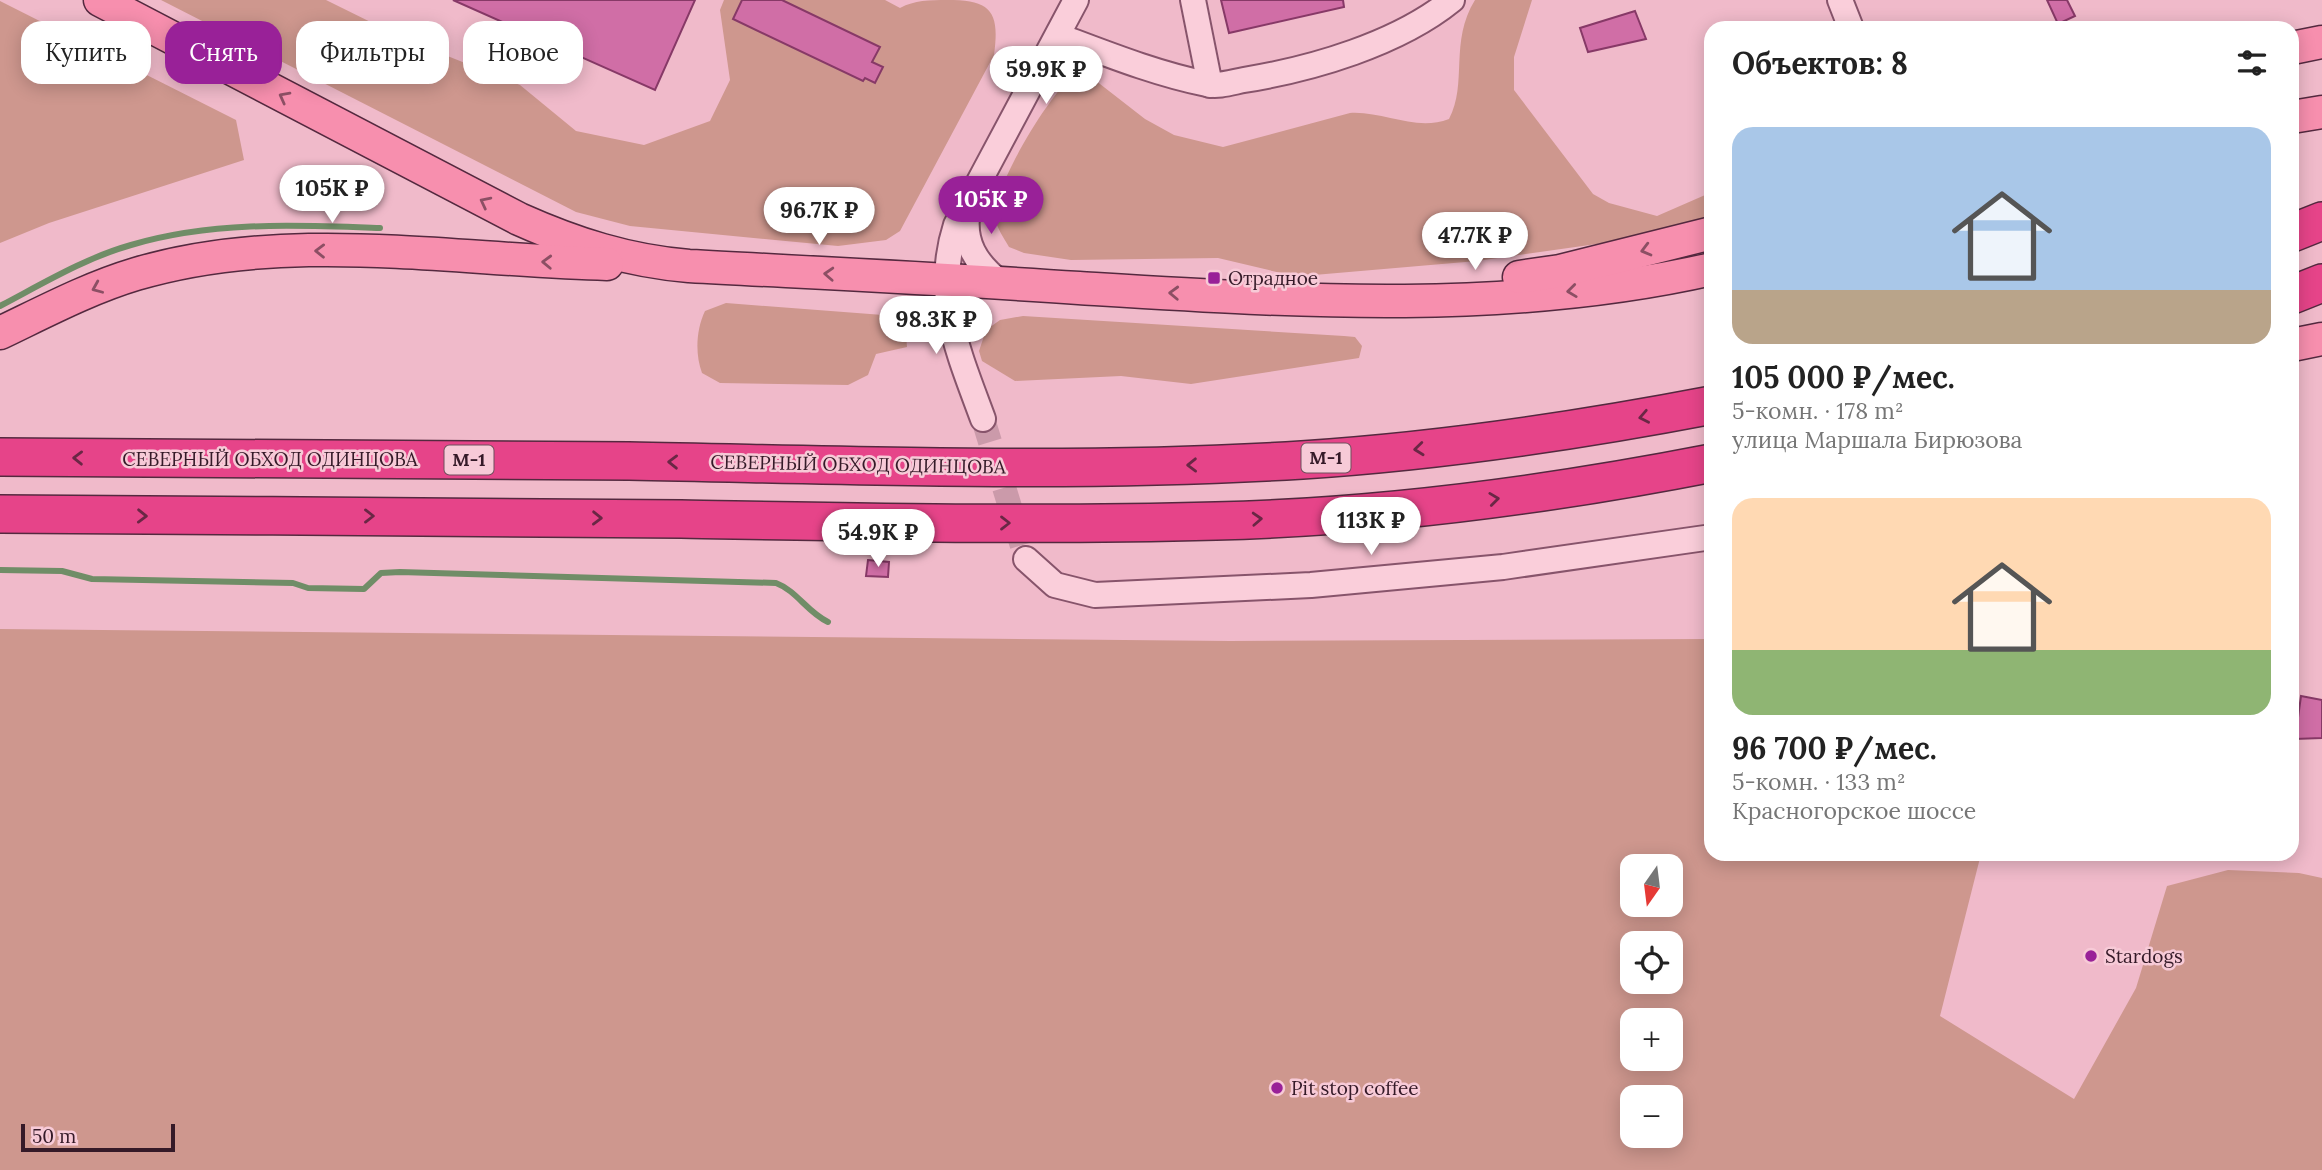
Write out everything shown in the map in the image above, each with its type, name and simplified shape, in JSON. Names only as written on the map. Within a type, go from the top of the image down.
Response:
[{"type":"highway","points":[[2299,230],[2322,221]]},
{"type":"highway","points":[[2299,292],[2322,283]]},
{"type":"highway","name":"СЕВЕРНЫЙ ОБХОД ОДИНЦОВА","points":[[0,457],[937,466],[1215,464],[1305,460],[1488,442],[1579,430],[1704,407]]},
{"type":"highway","points":[[0,514],[936,523],[1217,521],[1322,515],[1495,499],[1588,486],[1704,464]]},
{"type":"main road","points":[[100,0],[546,231],[630,259],[689,266]]},
{"type":"main road","points":[[2299,46],[2322,41]]},
{"type":"main road","points":[[2299,116],[2322,112]]},
{"type":"main road","points":[[1242,296],[1335,293],[1493,281],[1560,271],[1704,235]]},
{"type":"main road","points":[[0,333],[135,274],[191,260],[245,253],[329,251],[689,266],[1335,300],[1494,298],[1632,284],[1704,270]]},
{"type":"main road","points":[[2299,344],[2322,339]]},
{"type":"street","points":[[983,419],[948,319],[947,254],[956,225],[1076,0]]},
{"type":"street","points":[[1193,0],[1210,85]]},
{"type":"street","points":[[1059,36],[1122,59],[1210,85],[1288,73],[1388,38],[1427,18],[1451,0]]},
{"type":"street","points":[[1840,0],[1848,21]]},
{"type":"street","points":[[974,192],[965,226],[968,241],[984,270],[1001,283]]},
{"type":"street","points":[[1026,559],[1055,585],[1095,594],[1311,585],[1503,567],[1704,538]]},
{"type":"shaded area","points":[[161,0],[326,0],[369,21],[296,21],[296,69],[282,62],[282,21],[202,21]]},
{"type":"shaded area","points":[[724,0],[885,0],[900,8],[922,1],[962,1],[983,6],[993,18],[996,40],[994,55],[900,231],[886,240],[838,246],[630,226],[576,212],[325,84],[449,84],[449,57],[463,62],[463,84],[518,84],[576,131],[644,145],[710,121],[730,80],[720,10]]},
{"type":"shaded area","points":[[1475,0],[1532,0],[1514,57],[1514,90],[1593,194],[1609,203],[1657,216],[1704,195],[1704,218],[1632,239],[1477,261],[1314,275],[1281,273],[1218,258],[1071,260],[1024,253],[1009,247],[999,229],[995,217],[997,203],[1013,164],[1051,101],[1074,75],[1091,77],[1145,119],[1174,135],[1223,147],[1350,113],[1412,122],[1437,122],[1449,119],[1455,105],[1460,47],[1467,16]]},
{"type":"shaded area","points":[[0,1],[40,21],[21,21],[21,84],[151,84],[151,77],[236,120],[244,160],[49,223],[0,243]]},
{"type":"shaded area","points":[[726,303],[896,316],[905,323],[907,347],[876,354],[868,375],[848,385],[720,383],[702,373],[698,342],[705,311]]},
{"type":"shaded area","points":[[1023,316],[1344,336],[1355,337],[1362,346],[1359,358],[1191,384],[1121,376],[1015,381],[982,361],[979,351],[986,330],[1000,320]]},
{"type":"shaded area","points":[[0,629],[1230,641],[1704,639],[1704,861],[1979,861],[1940,1016],[2074,1099],[2136,988],[2167,886],[2228,870],[2299,873],[2322,878],[2322,1170],[0,1170]]},
{"type":"building","points":[[453,0],[695,0],[655,90],[583,58],[583,21],[500,21]]},
{"type":"building","points":[[742,0],[782,0],[880,47],[872,62],[883,67],[875,83],[865,78],[863,81],[733,19]]},
{"type":"building","points":[[1221,0],[1343,0],[1344,7],[1229,33]]},
{"type":"building","points":[[2047,0],[2067,0],[2075,16],[2057,21]]},
{"type":"building","points":[[1635,11],[1646,39],[1588,52],[1580,28]]},
{"type":"building","points":[[868,560],[889,562],[888,577],[866,576]]},
{"type":"building","points":[[2301,696],[2322,700],[2322,738],[2299,739]]},
{"type":"waterway","points":[[0,306],[97,257],[162,237],[254,226],[380,228]]},
{"type":"waterway","points":[[0,570],[62,571],[92,579],[293,583],[308,588],[364,589],[381,573],[400,572],[776,583],[828,622]]},
{"type":"tunnel","points":[[983,419],[1026,559]]},
{"type":"place","name":"Отрадное","points":[[1214,278]]},
{"type":"place","name":"Stardogs","points":[[2091,956]]},
{"type":"place","name":"Pit stop coffee","points":[[1277,1088]]}]
